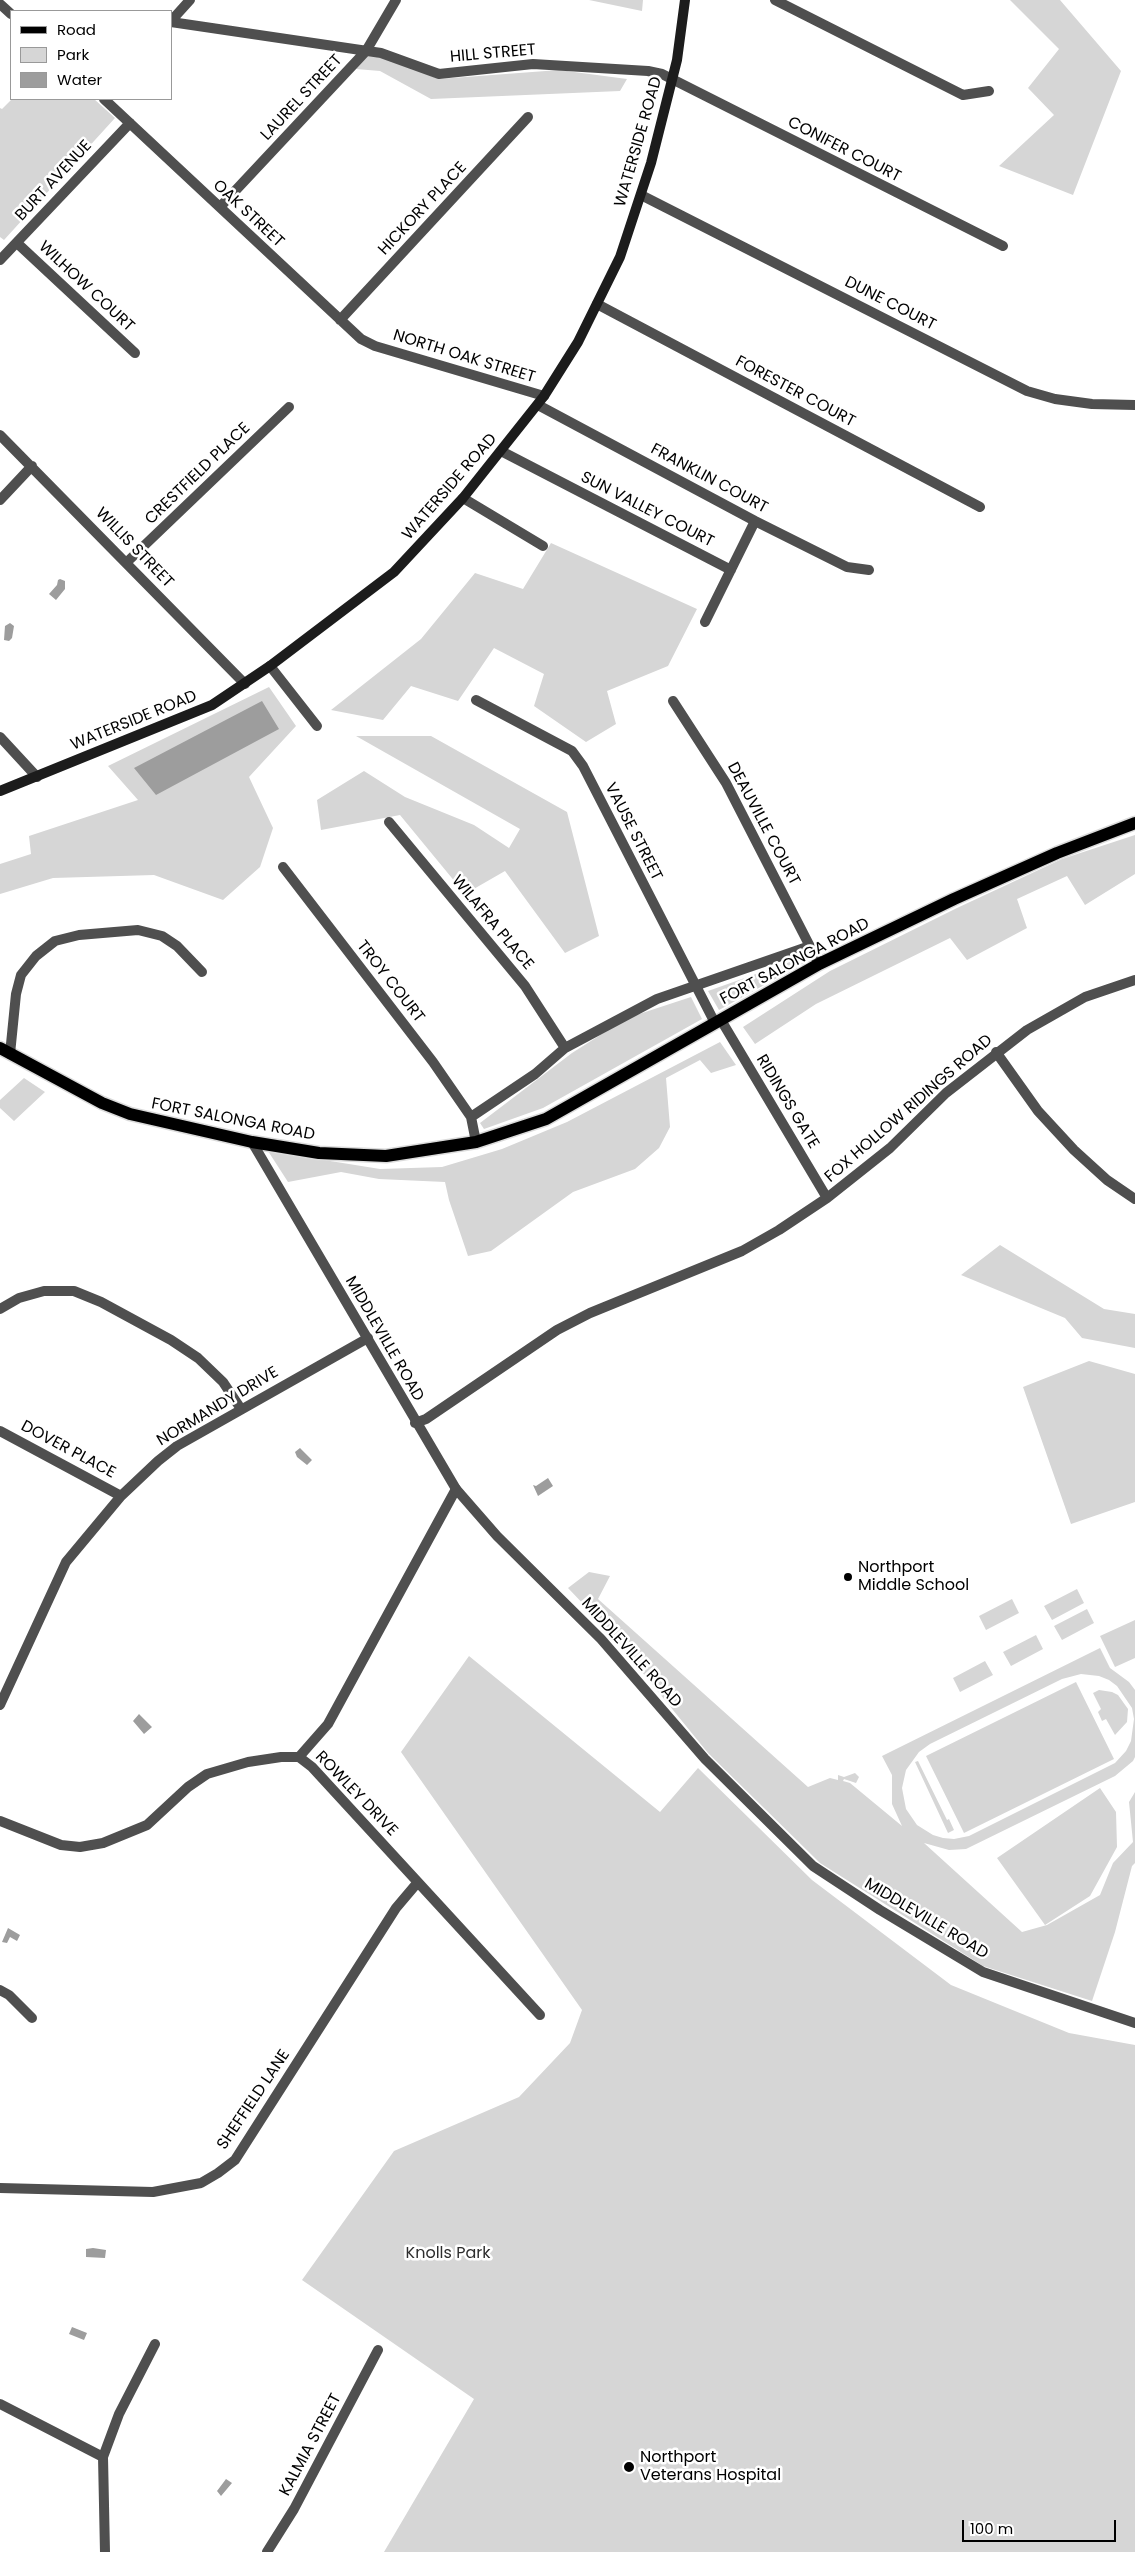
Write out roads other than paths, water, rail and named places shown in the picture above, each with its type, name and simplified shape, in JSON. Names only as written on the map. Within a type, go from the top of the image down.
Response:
[{"type":"main road","name":"WATERSIDE ROAD","points":[[0,791],[212,705],[270,666],[394,572],[463,498],[541,400],[578,342],[620,257],[641,195],[673,78],[686,0]]},
{"type":"main road","name":"FORT SALONGA ROAD","points":[[5,1051],[102,1103],[130,1114],[252,1142],[320,1154],[386,1156],[476,1142],[546,1119],[819,964],[1048,856],[1135,823]]},
{"type":"street","points":[[172,20],[190,0]]},
{"type":"street","name":"LAUREL STREET","points":[[220,207],[366,51],[396,0]]},
{"type":"street","points":[[775,0],[963,95],[989,91]]},
{"type":"street","points":[[0,4],[10,13]]},
{"type":"street","name":"HILL STREET","points":[[172,21],[381,53],[439,74],[533,64],[648,71],[673,78]]},
{"type":"street","name":"CONIFER COURT","points":[[673,78],[1003,246]]},
{"type":"street","name":"OAK STREET","points":[[105,100],[340,320],[361,339],[376,346]]},
{"type":"street","name":"HICKORY PLACE","points":[[340,320],[528,117]]},
{"type":"street","name":"BURT AVENUE","points":[[0,260],[130,123]]},
{"type":"street","name":"DUNE COURT","points":[[641,195],[1027,391],[1055,399],[1092,404],[1135,405]]},
{"type":"street","name":"WILHOW COURT","points":[[17,243],[135,353]]},
{"type":"street","name":"FORESTER COURT","points":[[597,304],[980,507]]},
{"type":"street","name":"NORTH OAK STREET","points":[[376,346],[541,400]]},
{"type":"street","name":"FRANKLIN COURT","points":[[541,400],[755,521],[847,567],[870,570]]},
{"type":"street","name":"CRESTFIELD PLACE","points":[[127,562],[289,407]]},
{"type":"street","name":"WILLIS STREET","points":[[0,436],[127,562],[245,684]]},
{"type":"street","name":"SUN VALLEY COURT","points":[[501,451],[731,570]]},
{"type":"street","points":[[0,500],[32,466]]},
{"type":"street","points":[[463,498],[543,546]]},
{"type":"street","points":[[705,622],[755,521]]},
{"type":"street","points":[[270,666],[317,726]]},
{"type":"street","name":"VAUSE STREET","points":[[476,700],[572,752],[583,766],[694,987],[718,1022]]},
{"type":"street","name":"DEAUVILLE COURT","points":[[674,701],[726,783],[819,964]]},
{"type":"street","points":[[0,737],[37,777]]},
{"type":"street","name":"WILAFRA PLACE","points":[[389,822],[525,986],[565,1048]]},
{"type":"street","name":"TROY COURT","points":[[283,867],[434,1062],[471,1117]]},
{"type":"street","points":[[5,1051],[21,975],[36,956],[55,941],[79,934],[138,930],[162,936],[177,946],[202,972]]},
{"type":"street","name":"FORT SALONGA ROAD","points":[[471,1117],[535,1074],[565,1048],[657,999],[810,946]]},
{"type":"street","name":"FOX HOLLOW RIDINGS ROAD","points":[[415,1422],[426,1419],[557,1330],[599,1309],[742,1251],[827,1198],[890,1148],[946,1093],[996,1052],[1055,1012],[1085,997],[1135,980]]},
{"type":"street","name":"RIDINGS GATE","points":[[718,1022],[827,1198]]},
{"type":"street","points":[[996,1052],[1038,1111],[1074,1150],[1107,1180],[1135,1199]]},
{"type":"street","points":[[471,1117],[476,1142]]},
{"type":"street","name":"MIDDLEVILLE ROAD","points":[[252,1142],[456,1489],[497,1536],[601,1639],[705,1759],[813,1866],[880,1910],[983,1972],[1135,2022]]},
{"type":"street","points":[[0,1309],[19,1298],[44,1291],[74,1291],[101,1302],[171,1340],[198,1358],[223,1382],[241,1409]]},
{"type":"street","name":"NORMANDY DRIVE","points":[[0,1705],[66,1562],[121,1496],[177,1446],[368,1338]]},
{"type":"street","name":"DOVER PLACE","points":[[0,1431],[121,1496]]},
{"type":"street","name":"ROWLEY DRIVE","points":[[456,1489],[328,1724],[299,1757],[312,1767],[540,2015]]},
{"type":"street","points":[[0,1820],[60,1845],[80,1847],[104,1843],[147,1825],[188,1787],[207,1774],[248,1762],[281,1756],[299,1757]]},
{"type":"street","name":"SHEFFIELD LANE","points":[[0,2188],[153,2192],[201,2183],[218,2174],[235,2160],[396,1908],[418,1882]]},
{"type":"street","points":[[0,1990],[9,1994],[32,2018]]},
{"type":"street","points":[[106,2552],[103,2457],[119,2414],[155,2344]]},
{"type":"street","name":"KALMIA STREET","points":[[266,2552],[294,2509],[378,2350]]},
{"type":"street","points":[[0,2404],[103,2457]]},
{"type":"water","points":[[60,579],[65,581],[65,589],[56,600],[49,594]]},
{"type":"water","points":[[10,623],[14,626],[12,638],[9,641],[4,640],[5,626]]},
{"type":"water","points":[[262,701],[279,729],[156,795],[134,768]]},
{"type":"water","points":[[300,1448],[312,1460],[307,1465],[297,1457],[295,1452]]},
{"type":"water","points":[[548,1478],[553,1486],[538,1496],[533,1485],[536,1486]]},
{"type":"water","points":[[139,1714],[152,1727],[144,1734],[133,1721]]},
{"type":"water","points":[[8,1928],[20,1935],[17,1941],[10,1937],[7,1943],[2,1942]]},
{"type":"water","points":[[86,2249],[106,2250],[105,2258],[86,2257]]},
{"type":"water","points":[[72,2327],[87,2333],[84,2340],[69,2334]]},
{"type":"water","points":[[226,2479],[232,2483],[221,2496],[217,2491]]},
{"type":"place","name":"Northport Middle School","points":[[848,1577]]},
{"type":"place","name":"Northport Veterans Hospital","points":[[629,2467]]},
{"type":"park label","name":"Knolls Park","points":[[448,2254]]}]
